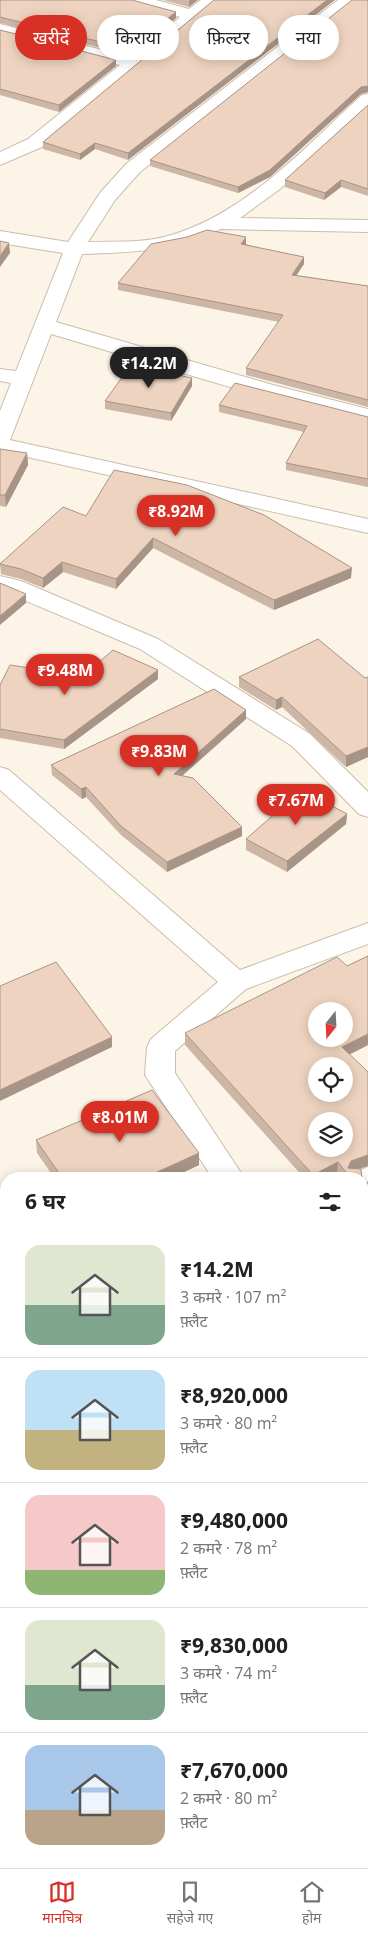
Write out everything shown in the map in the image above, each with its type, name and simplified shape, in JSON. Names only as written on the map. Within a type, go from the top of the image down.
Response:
[{"type":"street","points":[[138,0],[192,15],[211,0]]},
{"type":"street","points":[[0,439],[74,249],[107,196],[133,168],[349,0]]},
{"type":"street","points":[[0,159],[35,143],[189,17]]},
{"type":"street","points":[[0,28],[133,63]]},
{"type":"street","points":[[0,237],[74,249],[166,243],[220,223],[278,180],[368,99]]},
{"type":"street","points":[[220,223],[368,226]]},
{"type":"street","points":[[43,325],[265,390],[368,416]]},
{"type":"street","points":[[0,375],[23,378]]},
{"type":"street","points":[[0,444],[368,526]]},
{"type":"street","points":[[0,583],[12,586],[149,644],[301,740],[368,808]]},
{"type":"street","points":[[0,776],[236,982]]},
{"type":"street","points":[[225,1172],[160,1075],[161,1047],[179,1029],[236,982],[368,933]]},
{"type":"building","points":[[0,0],[132,0],[176,12],[172,15],[97,15],[97,41],[87,39],[87,15],[15,15],[15,21],[0,17]]},
{"type":"building","points":[[214,0],[327,0],[307,15],[278,15],[278,38],[268,45],[268,15],[196,15]]},
{"type":"building","points":[[352,0],[368,0],[368,86],[361,87],[270,170],[238,187],[150,160],[278,59],[339,60],[339,15],[333,15]]},
{"type":"building","points":[[189,21],[189,60],[249,60],[128,153],[95,143],[80,154],[43,142],[142,60],[179,60],[179,29]]},
{"type":"building","points":[[0,30],[15,34],[15,60],[87,60],[87,52],[97,55],[97,60],[116,60],[59,105],[0,89]]},
{"type":"building","points":[[368,105],[368,189],[341,180],[325,193],[285,180]]},
{"type":"building","points":[[207,230],[246,237],[241,244],[304,257],[292,275],[368,286],[368,400],[246,368],[283,315],[118,283],[151,244],[187,237]]},
{"type":"building","points":[[0,241],[9,243],[0,256]]},
{"type":"building","points":[[131,365],[192,378],[171,413],[105,401]]},
{"type":"building","points":[[235,383],[368,417],[368,479],[286,463],[307,426],[219,405]]},
{"type":"building","points":[[0,449],[27,453],[5,495],[0,495]]},
{"type":"building","points":[[114,470],[187,485],[264,515],[352,568],[274,600],[153,538],[116,579],[62,562],[43,578],[21,569],[0,564],[63,507],[86,516]]},
{"type":"building","points":[[0,583],[26,594],[0,616]]},
{"type":"building","points":[[318,639],[365,678],[368,677],[368,747],[346,756],[282,697],[276,700],[239,677]]},
{"type":"building","points":[[113,650],[158,670],[64,740],[0,729],[0,685],[10,665],[83,676]]},
{"type":"building","points":[[214,689],[246,710],[174,774],[193,778],[242,827],[167,862],[121,826],[86,787],[81,789],[51,765]]},
{"type":"building","points":[[302,790],[347,814],[287,861],[246,839]]},
{"type":"building","points":[[368,956],[368,1034],[353,1042],[353,1002],[308,1002],[308,1048],[343,1048],[352,1057],[308,1057],[308,1102],[353,1102],[353,1058],[368,1072],[368,1155],[351,1161],[348,1168],[361,1169],[361,1172],[346,1172],[338,1162],[319,1172],[310,1172],[185,1033],[337,957],[347,966]]},
{"type":"building","points":[[56,962],[112,1037],[0,1090],[0,986]]},
{"type":"building","points":[[152,1090],[199,1153],[157,1172],[58,1172],[36,1140]]}]
